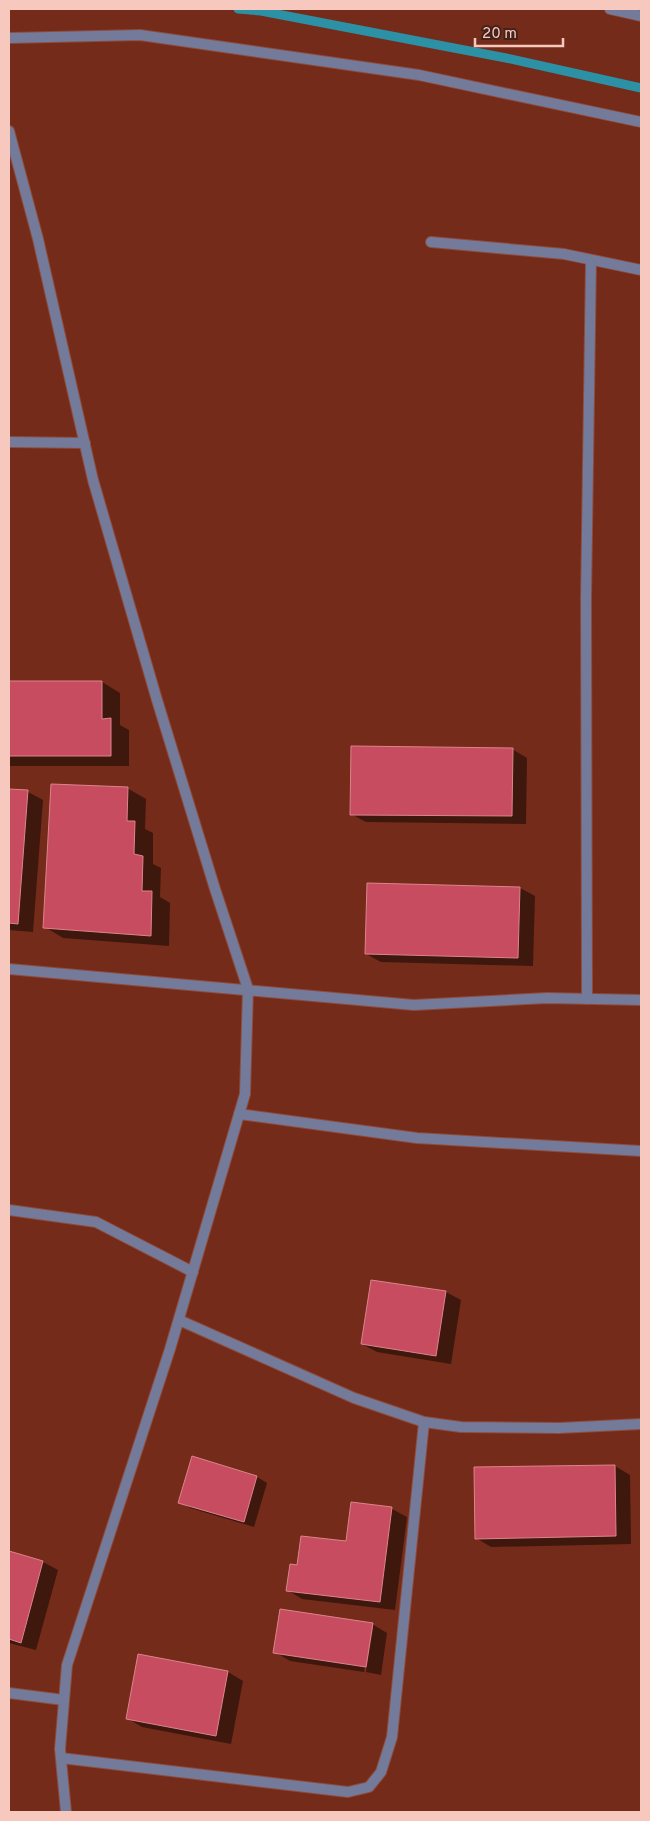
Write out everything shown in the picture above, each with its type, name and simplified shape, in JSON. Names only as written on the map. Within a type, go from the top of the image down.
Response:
[{"type":"street","points":[[610,9],[641,16]]},
{"type":"street","points":[[9,38],[140,35],[419,75],[641,122]]},
{"type":"street","points":[[9,130],[38,239],[93,480],[156,700],[248,989],[245,1094],[179,1320],[67,1665],[60,1748],[66,1812]]},
{"type":"street","points":[[431,242],[564,254],[641,270]]},
{"type":"street","points":[[587,999],[586,599],[590,260]]},
{"type":"street","points":[[9,442],[85,443]]},
{"type":"street","points":[[9,969],[414,1005],[547,998],[641,1000]]},
{"type":"street","points":[[239,1114],[417,1138],[641,1151]]},
{"type":"street","points":[[9,1210],[96,1222],[193,1272]]},
{"type":"street","points":[[179,1320],[354,1398],[424,1422],[461,1427],[559,1428],[641,1424]]},
{"type":"street","points":[[61,1758],[348,1792],[369,1787],[381,1772],[392,1737],[424,1422]]},
{"type":"street","points":[[9,1693],[64,1700]]},
{"type":"building","points":[[9,681],[102,681],[102,719],[111,718],[111,756],[9,756]]},
{"type":"building","points":[[351,746],[513,748],[512,816],[350,815]]},
{"type":"building","points":[[51,784],[128,787],[127,821],[135,821],[134,854],[143,856],[142,891],[152,891],[151,936],[43,928]]},
{"type":"building","points":[[9,789],[28,790],[18,924],[9,923]]},
{"type":"building","points":[[367,883],[520,887],[518,958],[365,954]]},
{"type":"building","points":[[371,1280],[446,1291],[436,1356],[361,1344]]},
{"type":"building","points":[[192,1456],[257,1476],[244,1522],[178,1503]]},
{"type":"building","points":[[615,1465],[616,1536],[475,1539],[474,1467]]},
{"type":"building","points":[[351,1502],[392,1507],[380,1602],[286,1591],[290,1564],[297,1565],[301,1536],[346,1541]]},
{"type":"building","points":[[9,1551],[43,1561],[21,1643],[9,1639]]},
{"type":"building","points":[[280,1609],[373,1623],[366,1667],[273,1653]]},
{"type":"building","points":[[138,1654],[228,1671],[216,1736],[126,1719]]},
{"type":"waterway","points":[[238,9],[261,11],[506,58],[641,88]]}]
